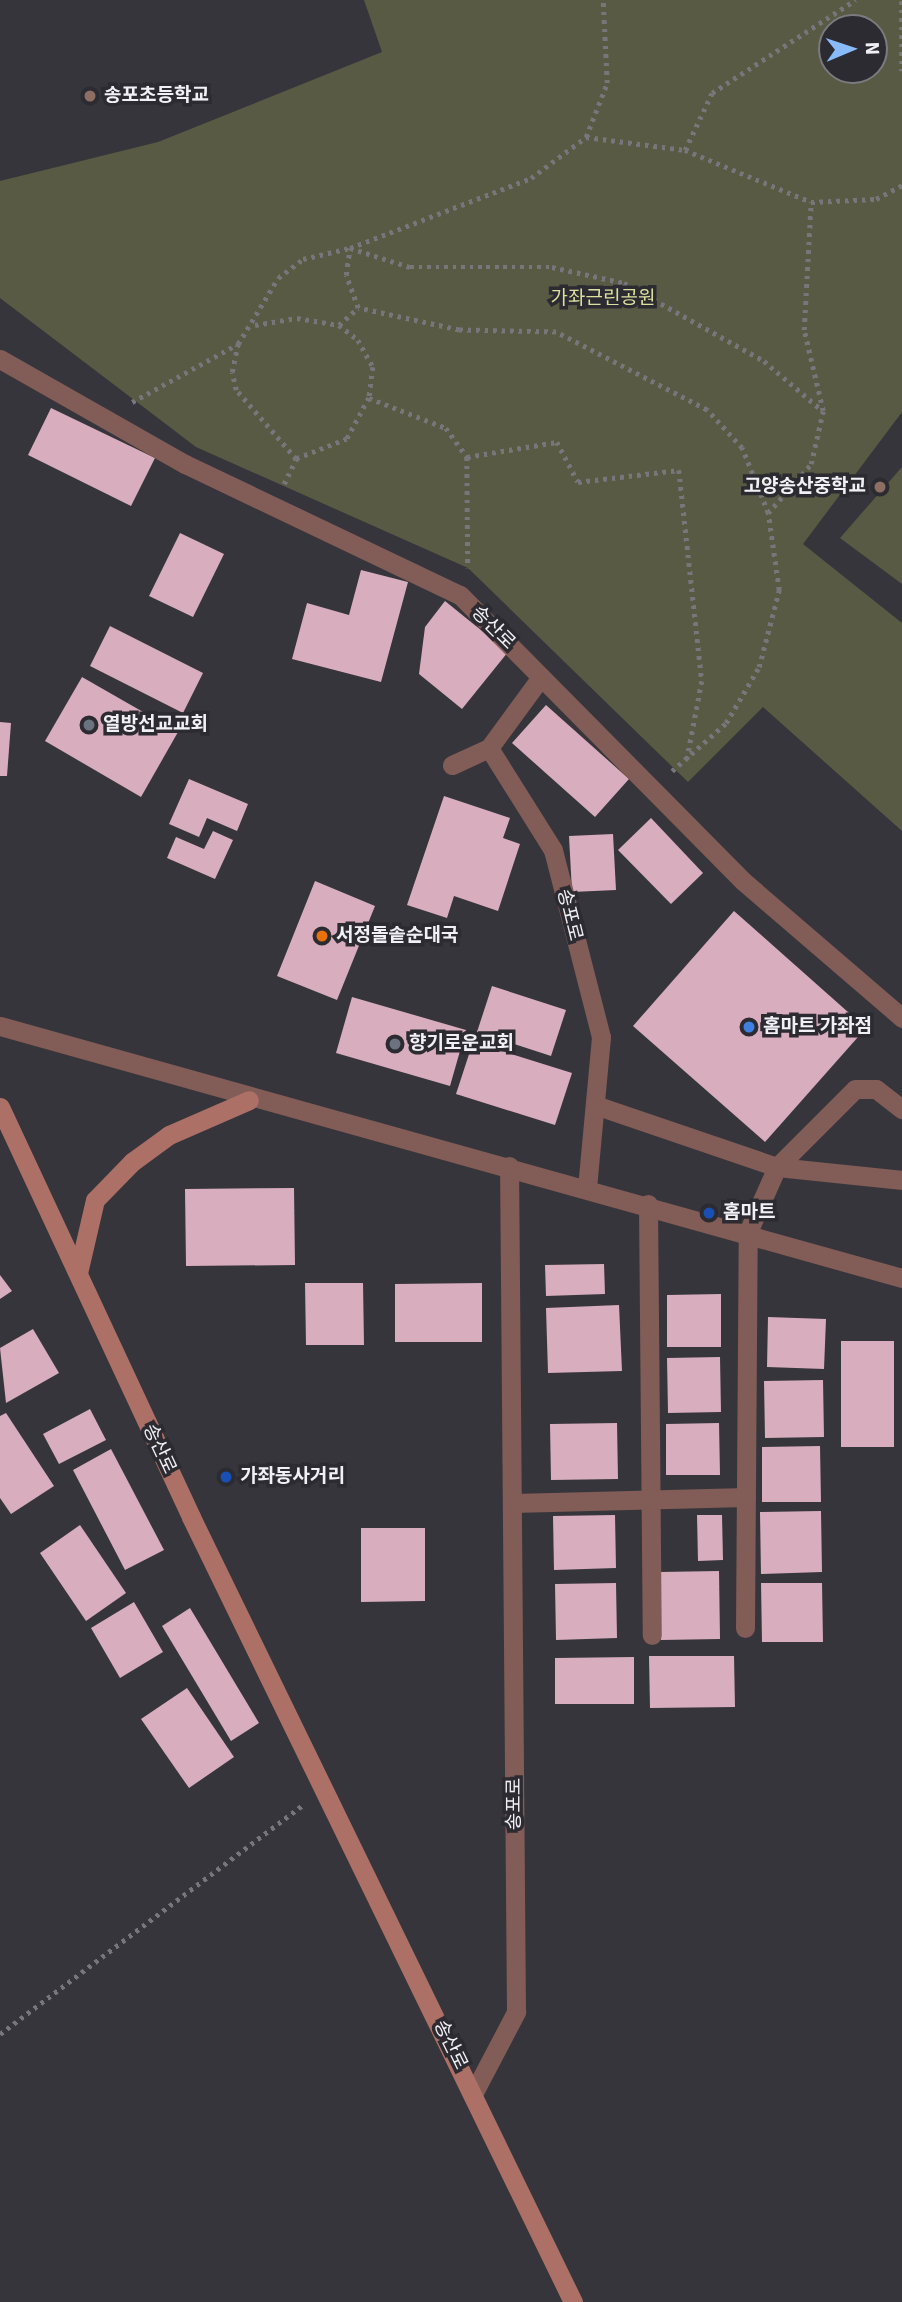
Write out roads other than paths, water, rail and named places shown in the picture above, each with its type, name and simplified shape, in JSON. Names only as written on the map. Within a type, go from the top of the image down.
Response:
[{"type":"main road","points":[[78,1273],[94,1200],[132,1162],[169,1135],[249,1100]]},
{"type":"main road","name":"송산로","points":[[0,1107],[573,2302]]},
{"type":"street","name":"송산로","points":[[0,359],[185,464],[460,595],[743,881],[902,1018]]},
{"type":"street","points":[[452,765],[489,748],[541,677]]},
{"type":"street","name":"송포로","points":[[489,748],[553,850],[601,1037],[587,1187]]},
{"type":"street","points":[[0,1026],[249,1100],[587,1187],[902,1278]]},
{"type":"street","points":[[745,1628],[748,1232],[778,1167],[855,1089],[876,1089],[902,1110]]},
{"type":"street","points":[[595,1105],[778,1167],[902,1180]]},
{"type":"street","name":"송포로","points":[[473,2094],[516,2012],[509,1166]]},
{"type":"street","points":[[648,1204],[652,1635]]},
{"type":"street","points":[[513,1503],[746,1497]]},
{"type":"place","name":"송포초등학교","points":[[90,96]]},
{"type":"place","name":"고양송산중학교","points":[[880,487]]},
{"type":"place","name":"열방선교교회","points":[[89,725]]},
{"type":"place","name":"서정돌솥순대국","points":[[322,936]]},
{"type":"place","name":"홈마트 가좌점","points":[[749,1027]]},
{"type":"place","name":"향기로운교회","points":[[395,1044]]},
{"type":"place","name":"홈마트","points":[[709,1213]]},
{"type":"place","name":"가좌동사거리","points":[[226,1477]]},
{"type":"park label","name":"가좌근린공원","points":[[603,299]]}]
